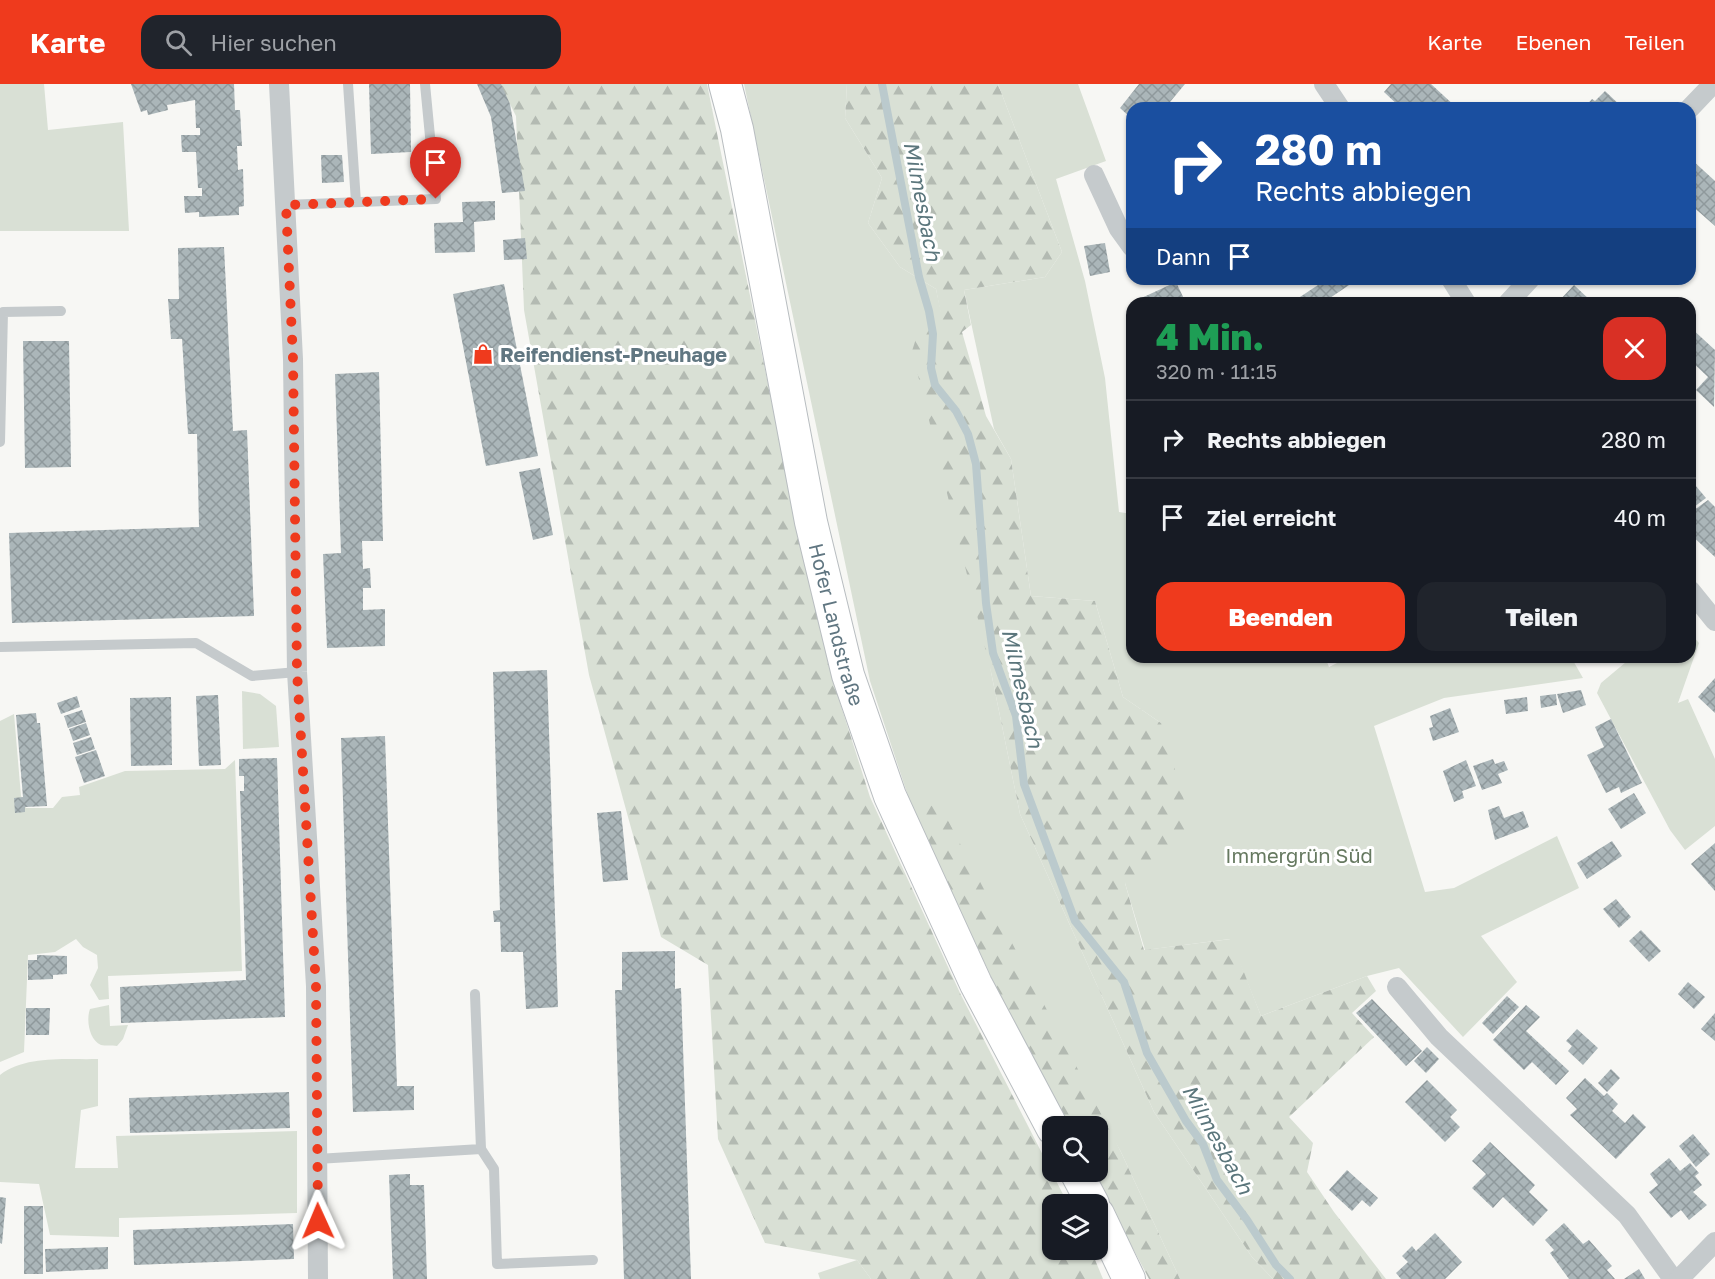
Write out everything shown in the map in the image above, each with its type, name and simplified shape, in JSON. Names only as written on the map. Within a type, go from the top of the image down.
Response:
[{"type":"main road","name":"Hofer Landstraße","points":[[725,84],[737,129],[811,522],[848,675],[890,796],[976,984],[1046,1116]]},
{"type":"main road","points":[[1108,1235],[1129,1279]]},
{"type":"street","points":[[279,84],[293,359],[297,672],[316,986],[318,1279]]},
{"type":"street","points":[[1324,84],[1336,102]]},
{"type":"street","points":[[1696,102],[1713,84]]},
{"type":"street","points":[[1094,175],[1119,229],[1126,239]]},
{"type":"street","points":[[1514,297],[1524,285]]},
{"type":"street","points":[[1696,597],[1713,616]]},
{"type":"street","points":[[1397,987],[1439,1037],[1626,1215],[1673,1279]]},
{"type":"street","points":[[1679,1279],[1715,1242]]},
{"type":"lane","points":[[348,84],[357,202]]},
{"type":"lane","points":[[286,205],[436,199],[425,84]]},
{"type":"lane","points":[[0,441],[3,312],[61,311]]},
{"type":"lane","points":[[0,648],[196,643],[252,676],[297,672]]},
{"type":"lane","points":[[475,994],[481,1149],[494,1169],[497,1264],[593,1260]]},
{"type":"lane","points":[[317,1159],[481,1149]]},
{"type":"green space","points":[[0,84],[44,84],[48,130],[123,122],[129,231],[0,231]]},
{"type":"green space","points":[[500,84],[707,84],[782,453],[835,687],[870,797],[960,993],[1042,1153],[1042,1182],[1057,1182],[1063,1194],[1042,1194],[1042,1260],[1095,1260],[1103,1279],[871,1279],[857,1260],[765,1243],[718,1139],[708,965],[661,937],[589,675],[524,310],[516,116]]},
{"type":"green space","points":[[744,84],[847,84],[845,118],[882,178],[868,223],[900,267],[936,289],[944,326],[991,672],[1020,814],[1154,1112],[1252,1257],[1273,1279],[1180,1279],[1120,1150],[1108,1130],[1108,1116],[1099,1116],[910,802],[870,681]]},
{"type":"green space","points":[[847,84],[998,84],[1062,252],[1045,277],[964,290],[971,325],[962,332],[986,416],[1011,459],[1031,596],[1095,601],[1123,697],[1161,723],[1193,830],[1125,883],[1144,950],[1231,939],[1261,1016],[1367,976],[1376,991],[1352,1013],[1374,1037],[1289,1117],[1313,1143],[1307,1172],[1334,1212],[1386,1279],[1273,1279],[1252,1257],[1154,1112],[1020,814],[991,672],[912,351],[922,320],[943,326],[936,289],[900,267],[868,223],[882,178],[845,118]]},
{"type":"green space","name":"Immergrün Süd","points":[[998,84],[1078,84],[1106,161],[1056,179],[1085,281],[1105,378],[1119,512],[1126,513],[1126,663],[1327,663],[1329,667],[1337,663],[1574,663],[1583,678],[1444,698],[1374,726],[1425,892],[1454,888],[1557,836],[1579,888],[1481,936],[1517,982],[1463,1037],[1399,968],[1367,976],[1261,1016],[1230,939],[1145,950],[1125,883],[1161,723],[1123,697],[1095,601],[1031,596],[1011,459],[994,429],[964,290],[1045,277],[1062,252]]},
{"type":"green space","points":[[1625,663],[1692,663],[1678,703],[1688,699],[1715,759],[1715,826],[1685,850],[1670,830],[1597,693],[1601,683]]},
{"type":"green space","points":[[242,691],[260,694],[276,706],[279,747],[243,749]]},
{"type":"green space","points":[[14,714],[21,796],[26,808],[53,808],[62,797],[80,795],[79,787],[125,771],[225,769],[235,760],[242,971],[108,976],[109,999],[99,1000],[90,985],[98,968],[97,955],[83,947],[76,939],[55,952],[28,955],[24,1052],[0,1062],[0,721]]},
{"type":"green space","points":[[910,802],[941,807],[1102,1116],[1064,1116],[992,979]]},
{"type":"green space","points":[[109,1005],[110,1026],[128,1025],[123,1039],[117,1046],[101,1045],[97,1042],[91,1034],[88,1019],[90,1009]]},
{"type":"green space","points":[[98,1059],[98,1106],[81,1110],[75,1168],[118,1168],[116,1136],[297,1131],[297,1213],[119,1218],[119,1237],[50,1235],[39,1184],[0,1182],[0,1075],[34,1061]]},
{"type":"green space","points":[[1108,1127],[1180,1279],[1149,1279],[1108,1201],[1108,1194],[1105,1194],[1098,1182],[1108,1182]]},
{"type":"green space","points":[[857,1260],[871,1279],[820,1279],[818,1273]]},
{"type":"building","points":[[131,84],[234,84],[235,110],[240,110],[242,146],[237,146],[238,170],[243,169],[244,206],[239,207],[239,215],[199,217],[199,212],[185,213],[184,196],[202,196],[202,188],[198,188],[196,152],[182,152],[181,135],[200,135],[200,128],[196,128],[195,100],[167,105],[168,110],[148,115],[147,110],[141,112]]},
{"type":"building","points":[[369,84],[410,84],[411,152],[371,154]]},
{"type":"building","points":[[477,84],[501,84],[510,104],[525,191],[502,193],[491,117]]},
{"type":"building","points":[[1139,84],[1185,84],[1170,102],[1126,102],[1126,114],[1120,108]]},
{"type":"building","points":[[1391,84],[1431,84],[1450,102],[1395,102],[1384,92]]},
{"type":"building","points":[[1605,91],[1617,102],[1589,102],[1592,99],[1595,101]]},
{"type":"building","points":[[321,155],[342,155],[344,182],[322,183]]},
{"type":"building","points":[[1696,164],[1715,181],[1715,226],[1696,209]]},
{"type":"building","points":[[495,201],[495,220],[474,222],[475,252],[435,253],[434,223],[463,222],[462,202]]},
{"type":"building","points":[[525,238],[527,259],[504,260],[503,240]]},
{"type":"building","points":[[1105,243],[1110,272],[1090,276],[1084,246]]},
{"type":"building","points":[[224,247],[233,431],[247,430],[254,616],[12,623],[9,533],[199,527],[197,434],[188,434],[182,339],[171,339],[168,299],[179,299],[178,248]]},
{"type":"building","points":[[504,284],[538,456],[486,466],[453,294]]},
{"type":"building","points":[[1170,285],[1177,285],[1183,297],[1144,297]]},
{"type":"building","points":[[1318,285],[1349,285],[1331,297],[1300,297]]},
{"type":"building","points":[[1574,285],[1587,297],[1563,297]]},
{"type":"building","points":[[1696,333],[1715,350],[1714,407],[1696,390],[1708,377],[1696,366]]},
{"type":"building","points":[[23,341],[69,341],[71,467],[25,468]]},
{"type":"building","points":[[379,372],[383,541],[362,541],[363,569],[370,568],[371,588],[363,588],[363,610],[385,609],[385,646],[327,648],[323,554],[341,553],[335,374]]},
{"type":"building","points":[[540,468],[553,535],[533,540],[519,472]]},
{"type":"building","points":[[1696,486],[1706,498],[1696,506]]},
{"type":"building","points":[[1708,500],[1715,507],[1715,557],[1696,540],[1696,509]]},
{"type":"building","points":[[547,670],[558,1007],[526,1009],[523,952],[501,952],[500,922],[494,922],[493,911],[500,910],[493,672]]},
{"type":"building","points":[[1715,678],[1715,713],[1698,697]]},
{"type":"building","points":[[1581,690],[1586,705],[1563,713],[1557,694]]},
{"type":"building","points":[[1556,694],[1557,705],[1541,708],[1540,696]]},
{"type":"building","points":[[218,695],[221,765],[199,766],[196,696]]},
{"type":"building","points":[[77,696],[80,707],[61,714],[57,703]]},
{"type":"building","points":[[171,697],[172,765],[131,766],[130,698]]},
{"type":"building","points":[[1527,697],[1528,711],[1506,714],[1504,700]]},
{"type":"building","points":[[1450,708],[1459,732],[1433,741],[1429,728],[1433,727],[1430,716]]},
{"type":"building","points":[[82,710],[86,722],[68,728],[64,716]]},
{"type":"building","points":[[36,713],[37,723],[40,723],[47,806],[25,807],[25,812],[15,813],[14,798],[23,797],[16,715]]},
{"type":"building","points":[[1611,719],[1642,783],[1621,793],[1619,787],[1606,793],[1587,755],[1604,747],[1595,727]]},
{"type":"building","points":[[86,723],[90,735],[73,741],[69,729]]},
{"type":"building","points":[[385,736],[397,1086],[414,1086],[414,1110],[353,1112],[341,738]]},
{"type":"building","points":[[91,737],[95,749],[77,755],[73,743]]},
{"type":"building","points":[[96,750],[105,776],[84,783],[75,757]]},
{"type":"building","points":[[277,758],[285,1017],[121,1023],[120,987],[246,980],[240,791],[244,791],[244,776],[239,776],[239,759]]},
{"type":"building","points":[[1493,759],[1495,764],[1504,761],[1508,770],[1498,774],[1502,783],[1482,790],[1473,766]]},
{"type":"building","points":[[1466,760],[1476,786],[1462,791],[1464,798],[1454,802],[1443,771]]},
{"type":"building","points":[[1634,793],[1646,813],[1621,829],[1608,809]]},
{"type":"building","points":[[1499,806],[1504,818],[1523,811],[1529,827],[1495,840],[1488,810]]},
{"type":"building","points":[[621,811],[628,880],[603,882],[597,813]]},
{"type":"building","points":[[1612,841],[1622,856],[1587,879],[1577,863]]},
{"type":"building","points":[[1715,843],[1715,891],[1691,864]]},
{"type":"building","points":[[1616,899],[1631,917],[1619,928],[1603,909]]},
{"type":"building","points":[[1641,930],[1661,951],[1649,962],[1629,941]]},
{"type":"building","points":[[675,951],[675,989],[681,988],[691,1279],[624,1279],[615,990],[622,990],[622,952]]},
{"type":"building","points":[[37,955],[67,956],[67,974],[53,975],[53,979],[28,980],[28,960],[37,960]]},
{"type":"building","points":[[1688,982],[1705,997],[1694,1009],[1678,994]]},
{"type":"building","points":[[1507,996],[1519,1007],[1493,1034],[1482,1023]]},
{"type":"building","points":[[1372,999],[1422,1051],[1406,1066],[1356,1013]]},
{"type":"building","points":[[1526,1005],[1540,1017],[1526,1031],[1569,1071],[1556,1085],[1532,1062],[1524,1070],[1493,1040]]},
{"type":"building","points":[[26,1008],[50,1008],[49,1035],[26,1035]]},
{"type":"building","points":[[1715,1013],[1715,1041],[1701,1029]]},
{"type":"building","points":[[1577,1029],[1598,1048],[1583,1065],[1568,1051],[1572,1046],[1566,1041]]},
{"type":"building","points":[[1427,1047],[1439,1059],[1426,1073],[1414,1061]]},
{"type":"building","points":[[1611,1069],[1620,1078],[1607,1092],[1598,1083]]},
{"type":"building","points":[[1585,1078],[1604,1096],[1607,1093],[1618,1104],[1612,1111],[1625,1123],[1633,1114],[1646,1127],[1616,1159],[1570,1115],[1577,1109],[1566,1098]]},
{"type":"building","points":[[1427,1080],[1457,1110],[1450,1117],[1460,1127],[1445,1142],[1405,1102]]},
{"type":"building","points":[[289,1092],[290,1128],[130,1133],[129,1098]]},
{"type":"building","points":[[1693,1134],[1710,1154],[1696,1167],[1679,1146]]},
{"type":"building","points":[[1490,1142],[1535,1185],[1529,1192],[1548,1210],[1533,1226],[1503,1197],[1493,1208],[1472,1188],[1486,1174],[1472,1161]]},
{"type":"building","points":[[1669,1158],[1680,1171],[1690,1163],[1699,1173],[1695,1176],[1702,1185],[1693,1192],[1707,1205],[1689,1220],[1681,1210],[1671,1218],[1649,1192],[1658,1185],[1650,1174]]},
{"type":"building","points":[[1347,1170],[1378,1198],[1370,1207],[1362,1200],[1352,1211],[1329,1190]]},
{"type":"building","points":[[410,1174],[410,1185],[424,1185],[427,1279],[393,1279],[389,1175]]},
{"type":"building","points":[[0,1197],[6,1198],[2,1244],[0,1243]]},
{"type":"building","points":[[24,1206],[43,1206],[43,1274],[24,1274]]},
{"type":"building","points":[[1564,1223],[1583,1244],[1589,1240],[1612,1266],[1607,1270],[1615,1279],[1569,1279],[1550,1253],[1554,1250],[1545,1240]]},
{"type":"building","points":[[293,1224],[294,1259],[134,1265],[133,1230]]},
{"type":"building","points":[[1435,1233],[1462,1262],[1445,1279],[1401,1279],[1396,1273],[1408,1262],[1402,1256],[1412,1246],[1416,1251]]},
{"type":"building","points":[[108,1247],[108,1269],[46,1272],[45,1249]]},
{"type":"building","points":[[1639,1269],[1645,1279],[1624,1279]]},
{"type":"waterway","name":"Milmesbach","points":[[882,84],[919,277],[929,311],[933,334],[931,368],[935,385],[956,411],[968,434],[976,464],[986,603],[993,653],[1016,716],[1024,784],[1075,921],[1124,982],[1147,1053],[1186,1121],[1203,1144],[1217,1180],[1247,1220],[1276,1265],[1290,1279]]},
{"type":"place","name":"Reifendienst-Pneuhage","points":[[483,354]]},
{"type":"route","points":[[318,1221],[316,986],[297,672],[293,359],[286,205],[436,199]]}]
